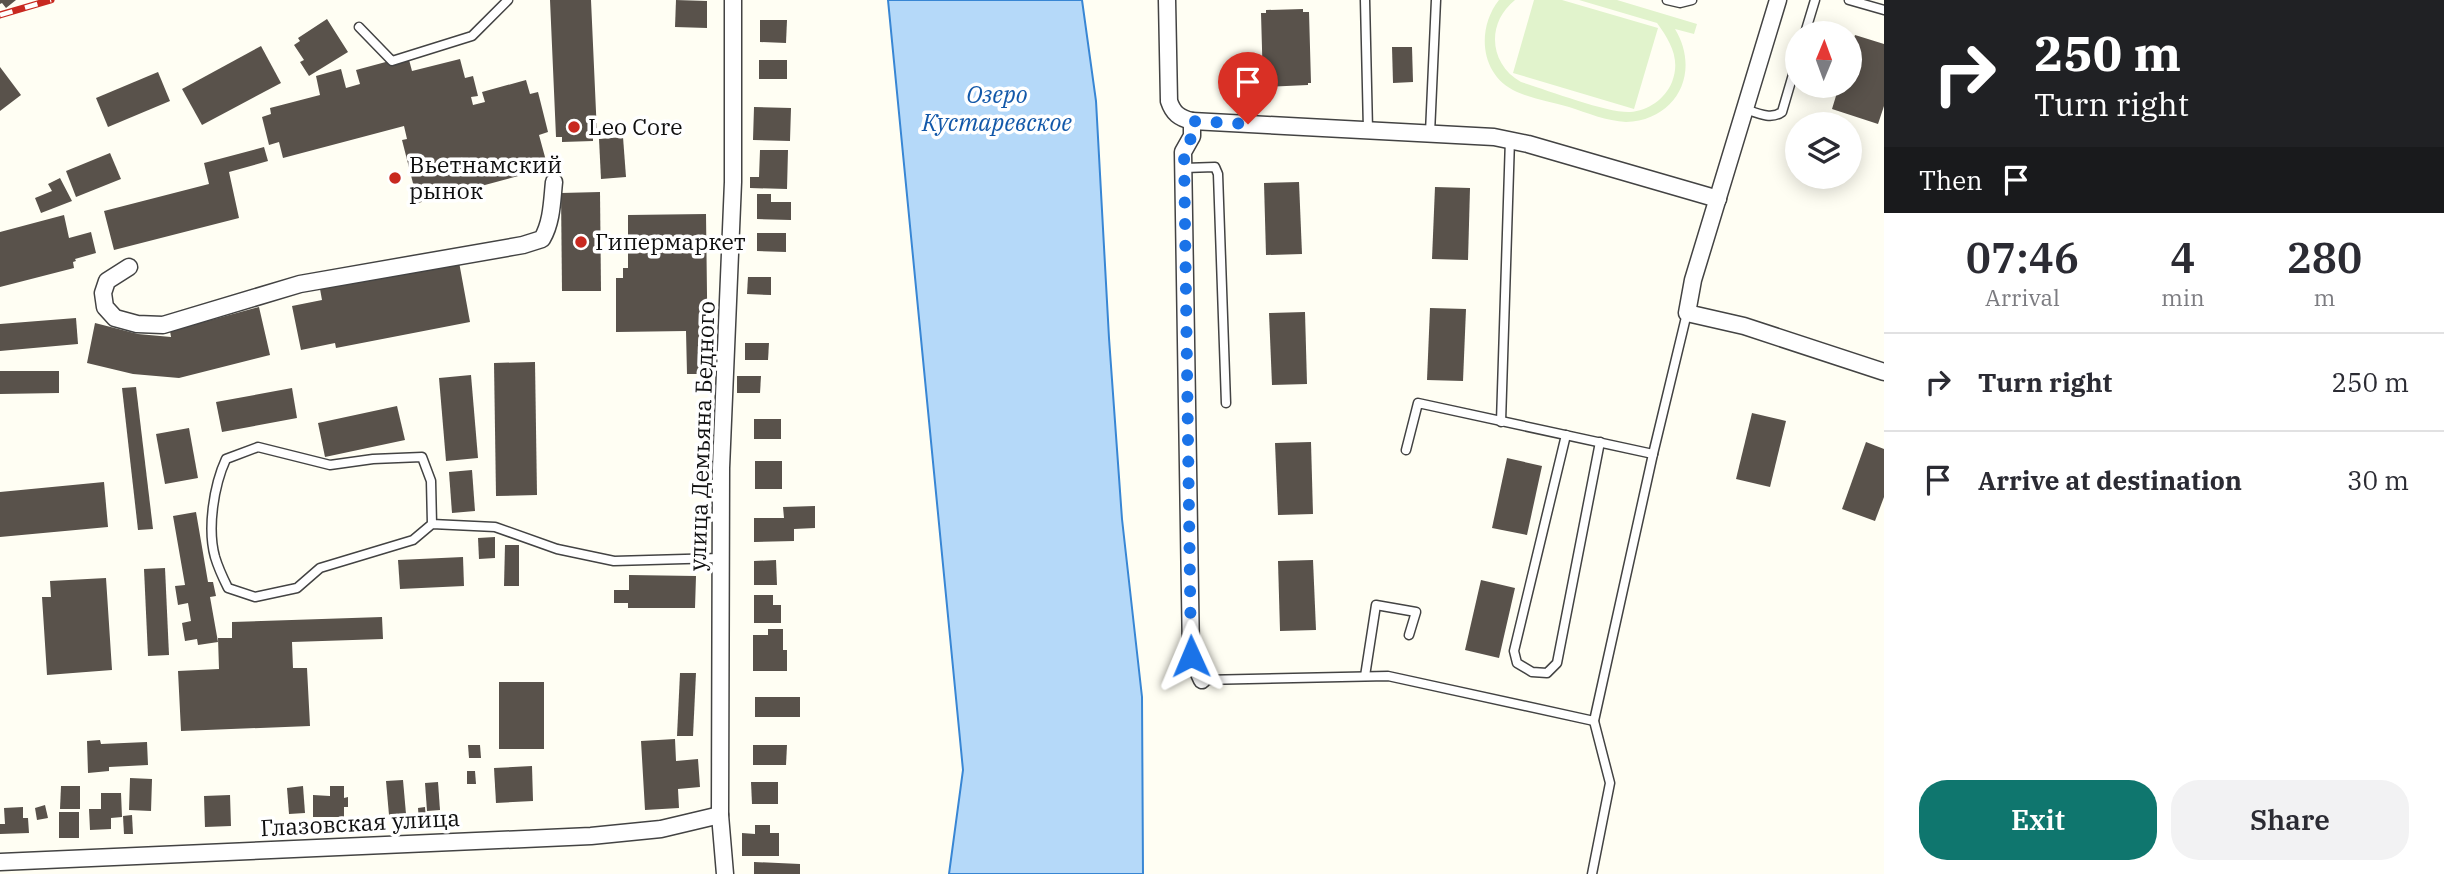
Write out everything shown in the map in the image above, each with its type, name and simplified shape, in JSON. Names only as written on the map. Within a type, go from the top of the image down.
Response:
[{"type":"street","name":"улица Демьяна Бедного","points":[[725,874],[720,815],[720,558],[721,468],[733,181],[733,0]]},
{"type":"street","points":[[1167,0],[1169,101],[1175,114],[1182,119],[1510,139],[1718,199]]},
{"type":"street","points":[[1778,0],[1693,280],[1687,313],[1744,326],[1884,372]]},
{"type":"street","points":[[1192,121],[1192,136],[1184,152],[1191,656],[1202,680]]},
{"type":"street","points":[[129,267],[107,281],[103,293],[105,307],[115,317],[138,324],[163,325],[300,284],[523,245],[542,239],[547,231],[554,182]]},
{"type":"street","name":"Глазовская улица","points":[[0,862],[591,836],[661,829],[720,815]]},
{"type":"lane","points":[[359,27],[392,61],[472,36],[508,0]]},
{"type":"lane","points":[[1365,0],[1368,130]]},
{"type":"lane","points":[[1430,133],[1436,0]]},
{"type":"lane","points":[[1667,0],[1680,3],[1692,0]]},
{"type":"lane","points":[[1809,21],[1815,0]]},
{"type":"lane","points":[[1849,0],[1884,10]]},
{"type":"lane","points":[[1745,109],[1774,116],[1782,112],[1786,98]]},
{"type":"lane","points":[[1501,422],[1510,139]]},
{"type":"lane","points":[[1184,168],[1215,167],[1218,173],[1226,402]]},
{"type":"lane","points":[[1592,874],[1610,783],[1594,721],[1687,313]]},
{"type":"lane","points":[[1406,450],[1418,402],[1653,454]]},
{"type":"lane","points":[[1566,435],[1514,651],[1517,663],[1532,672],[1546,673],[1557,663],[1600,442]]},
{"type":"lane","points":[[432,524],[431,481],[422,457],[373,458],[330,466],[258,447],[226,459],[217,478],[212,518],[214,556],[228,588],[255,597],[297,588],[320,568],[413,540],[432,524],[495,527],[557,549],[614,561],[720,558]]},
{"type":"lane","points":[[1365,676],[1376,605],[1416,612],[1409,635]]},
{"type":"lane","points":[[1202,680],[1388,676],[1594,721]]},
{"type":"green space","points":[[1499,0],[1515,0],[1499,20],[1495,43],[1502,65],[1510,74],[1521,82],[1592,105],[1620,111],[1643,109],[1665,94],[1674,74],[1673,51],[1657,23],[1579,0],[1617,0],[1697,24],[1694,34],[1675,29],[1685,61],[1684,77],[1679,91],[1671,103],[1659,113],[1626,122],[1517,92],[1495,75],[1485,51],[1487,24]]},
{"type":"green space","points":[[1534,0],[1562,0],[1658,28],[1634,109],[1513,73]]},
{"type":"water","name":"Озеро Кустаревское","points":[[888,0],[1082,0],[1096,101],[1122,519],[1142,697],[1143,874],[949,874],[963,770]]},
{"type":"building","points":[[0,0],[16,0],[6,8],[0,4]]},
{"type":"building","points":[[550,0],[591,0],[597,134],[593,135],[593,141],[562,142],[562,137],[556,137]]},
{"type":"building","points":[[676,0],[707,1],[707,28],[675,27]]},
{"type":"building","points":[[1303,9],[1303,12],[1309,12],[1311,83],[1266,87],[1266,84],[1263,84],[1261,13],[1266,13],[1266,10]]},
{"type":"building","points":[[327,19],[348,52],[309,76],[300,62],[304,60],[294,45],[300,41],[298,38]]},
{"type":"building","points":[[760,20],[787,20],[786,43],[760,42]]},
{"type":"building","points":[[1862,37],[1884,44],[1884,106],[1878,124],[1862,119],[1862,112],[1832,109],[1835,98],[1862,98]]},
{"type":"building","points":[[261,46],[281,83],[202,125],[182,89]]},
{"type":"building","points":[[1392,47],[1412,47],[1413,82],[1393,83]]},
{"type":"building","points":[[408,56],[412,71],[460,59],[465,78],[473,76],[478,96],[471,97],[473,105],[485,102],[482,92],[526,80],[530,94],[538,92],[548,132],[539,135],[548,168],[418,203],[402,140],[407,139],[404,126],[283,158],[279,142],[269,145],[262,117],[271,114],[270,108],[320,95],[316,76],[341,69],[346,88],[360,84],[356,70]]},
{"type":"building","points":[[759,60],[787,60],[787,79],[759,79]]},
{"type":"building","points":[[0,67],[21,95],[0,111]]},
{"type":"building","points":[[158,72],[170,101],[108,127],[96,98]]},
{"type":"building","points":[[754,107],[791,108],[790,141],[753,140]]},
{"type":"building","points":[[623,137],[626,177],[601,179],[599,139]]},
{"type":"building","points":[[264,147],[268,161],[229,172],[239,218],[114,250],[104,211],[209,184],[204,163]]},
{"type":"building","points":[[760,150],[788,150],[787,189],[750,188],[750,177],[759,177]]},
{"type":"building","points":[[110,153],[121,179],[76,197],[66,171]]},
{"type":"building","points":[[60,178],[72,201],[41,213],[35,198],[52,191],[48,184]]},
{"type":"building","points":[[1299,182],[1302,254],[1266,255],[1264,183]]},
{"type":"building","points":[[1435,187],[1470,188],[1468,260],[1432,259]]},
{"type":"building","name":"Гипермаркет","points":[[600,192],[601,291],[562,291],[561,193]]},
{"type":"building","points":[[757,194],[771,194],[771,202],[791,202],[791,220],[757,219]]},
{"type":"building","points":[[706,214],[708,374],[687,374],[686,331],[616,332],[616,278],[623,278],[623,268],[628,268],[628,215]]},
{"type":"building","points":[[64,215],[69,238],[91,232],[96,253],[75,259],[74,268],[0,287],[0,232]]},
{"type":"building","points":[[757,233],[786,233],[786,252],[757,251]]},
{"type":"building","points":[[459,262],[470,322],[336,348],[335,343],[301,350],[292,306],[322,300],[320,289]]},
{"type":"building","points":[[748,277],[771,277],[771,295],[747,294]]},
{"type":"building","points":[[259,307],[270,355],[179,378],[133,374],[87,363],[95,323],[138,334],[171,337],[170,331]]},
{"type":"building","points":[[1430,308],[1466,309],[1463,381],[1427,380]]},
{"type":"building","points":[[1305,312],[1307,384],[1272,385],[1269,313]]},
{"type":"building","points":[[76,318],[78,344],[0,351],[0,324]]},
{"type":"building","points":[[745,343],[769,343],[768,360],[745,360]]},
{"type":"building","points":[[535,362],[537,495],[496,496],[494,363]]},
{"type":"building","points":[[0,371],[59,371],[59,393],[0,394]]},
{"type":"building","points":[[471,375],[478,458],[446,461],[439,378]]},
{"type":"building","points":[[737,376],[761,376],[760,393],[737,393]]},
{"type":"building","points":[[136,387],[153,529],[138,530],[122,388]]},
{"type":"building","points":[[292,388],[297,418],[222,432],[216,402]]},
{"type":"building","points":[[397,406],[405,440],[325,457],[318,423]]},
{"type":"building","points":[[1752,413],[1786,421],[1770,487],[1736,479]]},
{"type":"building","points":[[754,419],[781,419],[781,439],[754,439]]},
{"type":"building","points":[[189,428],[198,478],[165,484],[156,434]]},
{"type":"building","points":[[1311,442],[1313,514],[1278,515],[1275,443]]},
{"type":"building","points":[[1866,442],[1884,449],[1884,497],[1875,521],[1842,509]]},
{"type":"building","points":[[1507,458],[1542,466],[1527,535],[1492,528]]},
{"type":"building","points":[[755,461],[782,461],[782,489],[755,489]]},
{"type":"building","points":[[472,470],[475,511],[452,513],[449,472]]},
{"type":"building","points":[[104,482],[108,527],[0,537],[0,492]]},
{"type":"building","points":[[815,506],[815,528],[794,529],[794,541],[754,542],[754,518],[784,518],[783,507]]},
{"type":"building","points":[[196,512],[208,582],[213,582],[216,596],[210,597],[218,642],[198,645],[197,639],[185,641],[182,623],[191,621],[188,603],[178,605],[175,586],[185,585],[173,516]]},
{"type":"building","points":[[495,537],[495,558],[479,559],[478,538]]},
{"type":"building","points":[[505,545],[519,545],[519,586],[504,586]]},
{"type":"building","points":[[463,557],[464,586],[400,589],[398,560]]},
{"type":"building","points":[[776,560],[777,585],[754,585],[754,561]]},
{"type":"building","points":[[1313,560],[1316,630],[1280,631],[1278,561]]},
{"type":"building","points":[[165,568],[169,655],[148,656],[144,569]]},
{"type":"building","points":[[629,575],[696,576],[695,608],[628,608],[628,603],[614,603],[614,590],[629,590]]},
{"type":"building","points":[[106,578],[112,670],[47,675],[42,597],[51,597],[50,581]]},
{"type":"building","points":[[1481,580],[1515,588],[1499,658],[1465,650]]},
{"type":"building","points":[[754,595],[773,595],[773,605],[781,605],[781,623],[754,623]]},
{"type":"building","points":[[382,617],[383,639],[292,642],[293,668],[307,668],[310,726],[181,731],[178,671],[219,669],[218,638],[232,638],[232,622]]},
{"type":"building","points":[[768,629],[783,629],[787,671],[753,671],[753,635],[768,635]]},
{"type":"building","points":[[680,673],[696,673],[693,736],[677,736]]},
{"type":"building","points":[[499,682],[544,682],[544,749],[499,749]]},
{"type":"building","points":[[755,697],[800,697],[800,717],[755,717]]},
{"type":"building","points":[[675,739],[676,761],[698,759],[700,787],[678,789],[679,808],[645,810],[641,741]]},
{"type":"building","points":[[100,740],[101,744],[147,742],[148,765],[109,767],[109,771],[88,773],[87,741]]},
{"type":"building","points":[[468,745],[480,745],[481,758],[469,758]]},
{"type":"building","points":[[753,745],[787,745],[786,765],[753,765]]},
{"type":"building","points":[[532,766],[533,801],[496,803],[494,768]]},
{"type":"building","points":[[467,771],[475,771],[476,784],[467,784]]},
{"type":"building","points":[[130,778],[152,779],[151,811],[129,810]]},
{"type":"building","points":[[403,780],[406,814],[389,815],[386,781]]},
{"type":"building","points":[[438,782],[440,810],[427,811],[425,783]]},
{"type":"building","points":[[751,782],[778,782],[778,804],[752,804]]},
{"type":"building","points":[[61,786],[80,786],[80,809],[60,809]]},
{"type":"building","points":[[303,786],[305,813],[289,814],[287,788]]},
{"type":"building","points":[[330,786],[344,786],[344,798],[348,797],[348,807],[344,807],[344,817],[313,817],[313,795],[330,796]]},
{"type":"building","points":[[101,793],[121,793],[122,817],[111,818],[111,829],[90,830],[89,809],[101,809]]},
{"type":"building","points":[[230,795],[231,826],[205,827],[204,796]]},
{"type":"building","points":[[45,805],[48,818],[37,820],[35,808]]},
{"type":"building","points":[[23,807],[23,818],[28,818],[29,833],[0,834],[0,824],[5,824],[4,808]]},
{"type":"building","points":[[425,807],[426,821],[419,822],[418,808]]},
{"type":"building","points":[[59,812],[79,812],[79,838],[59,838]]},
{"type":"building","points":[[132,815],[133,834],[124,834],[123,816]]},
{"type":"building","points":[[755,825],[770,825],[770,833],[779,833],[779,856],[742,856],[742,833],[755,834]]},
{"type":"building","points":[[754,862],[800,864],[800,874],[754,874]]},
{"type":"railway","points":[[0,15],[51,0]]},
{"type":"place","name":"Leo Core","points":[[574,127]]},
{"type":"place","name":"Вьетнамский рынок","points":[[395,178]]},
{"type":"place","name":"Гипермаркет","points":[[581,242]]},
{"type":"route","points":[[1191,656],[1184,152],[1192,136],[1192,121],[1248,124]]}]
